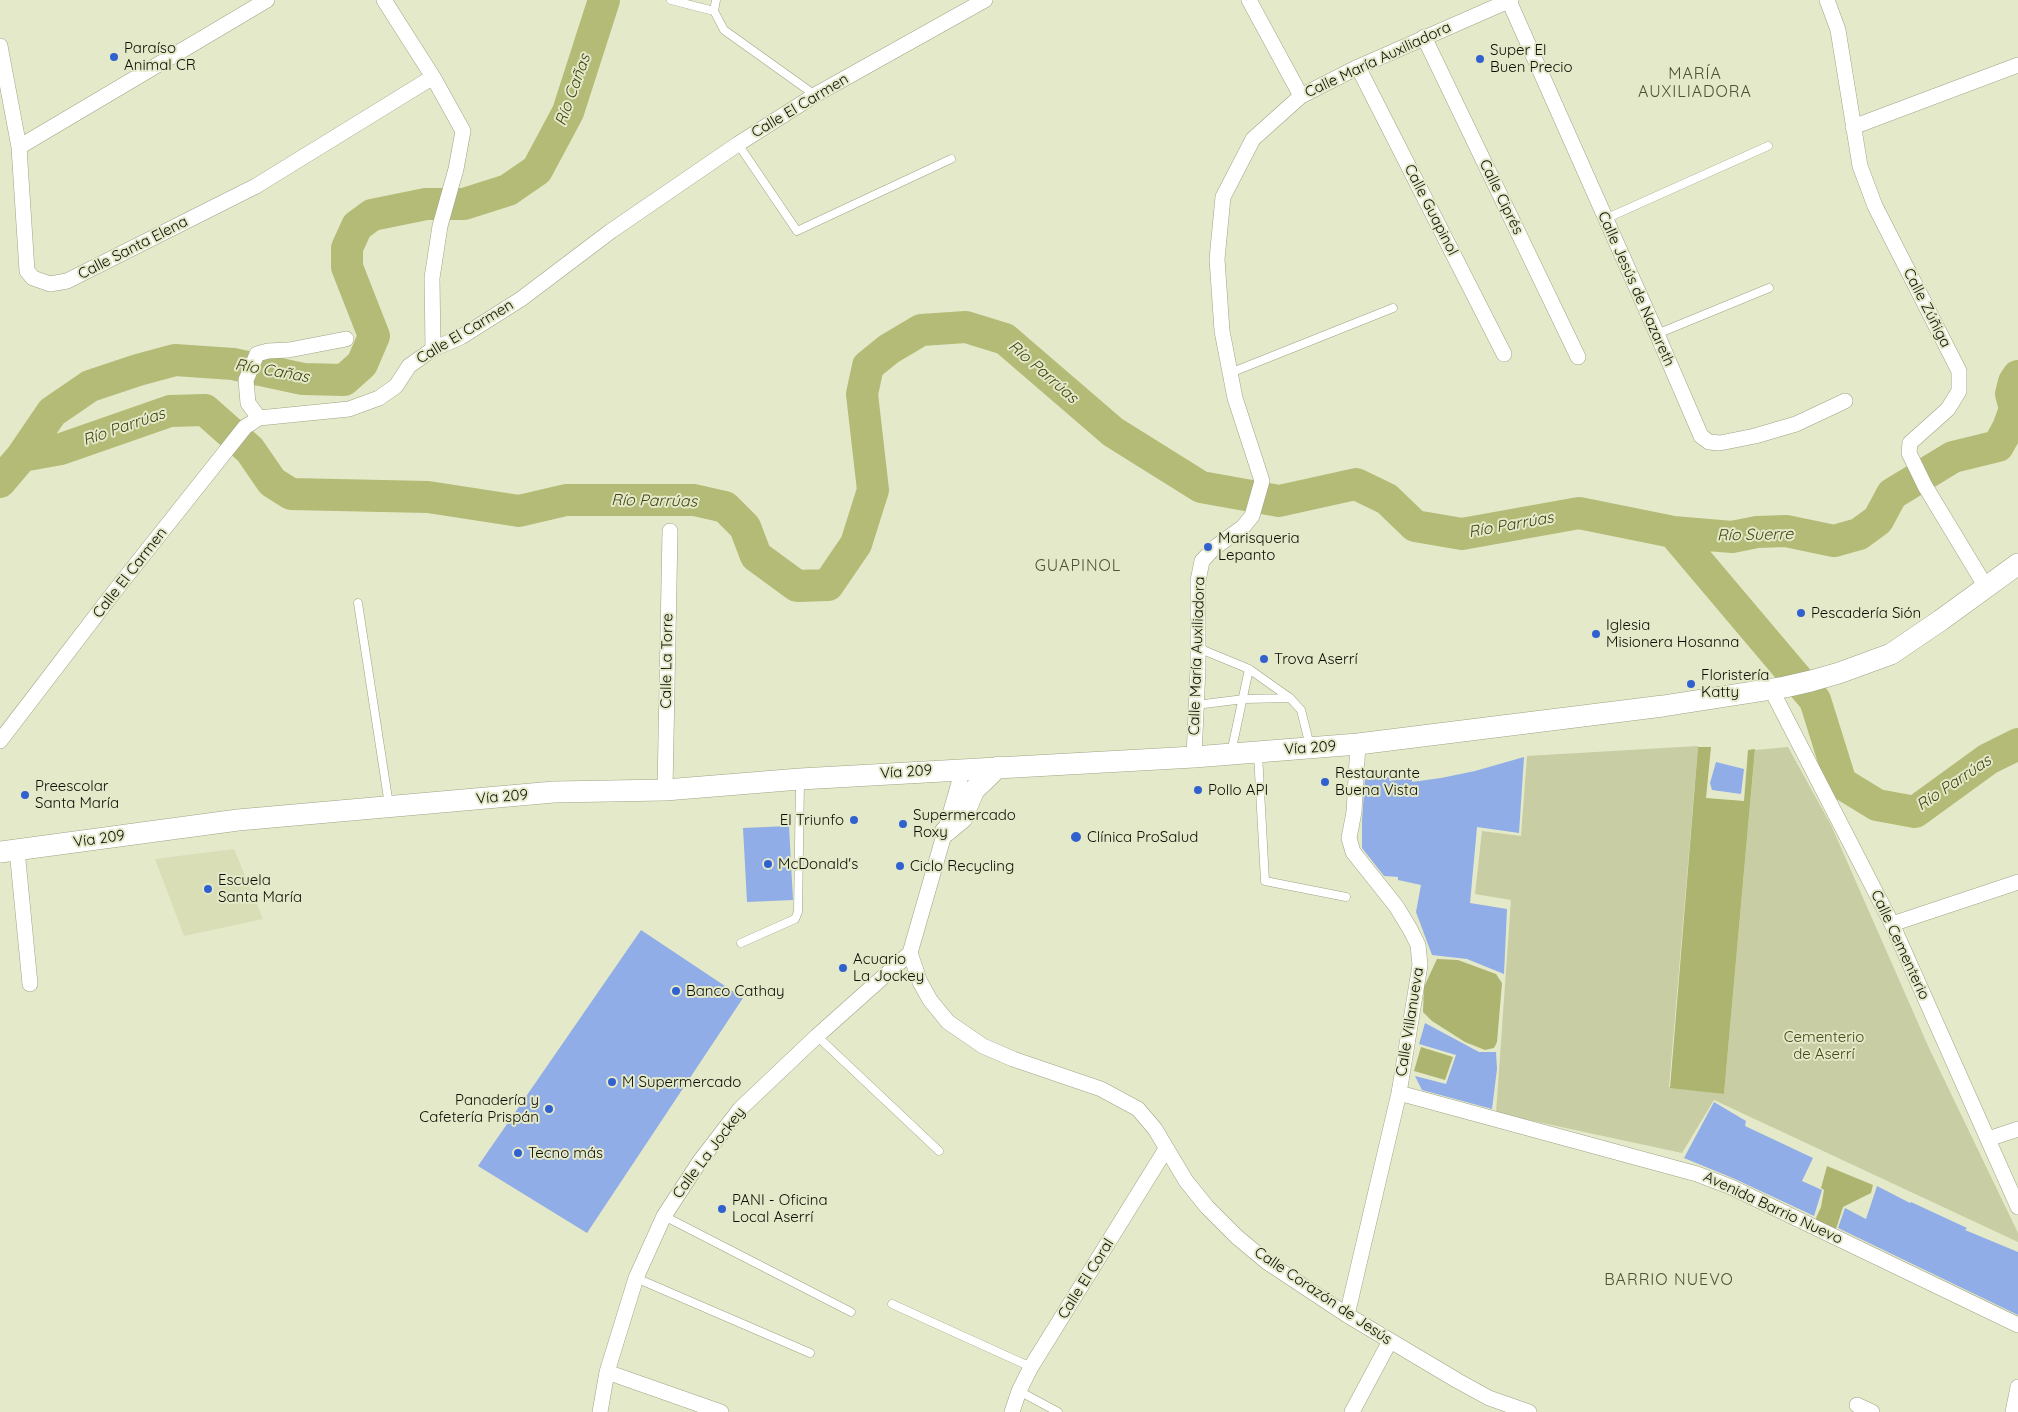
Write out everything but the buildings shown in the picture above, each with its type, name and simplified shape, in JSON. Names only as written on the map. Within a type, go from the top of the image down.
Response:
[{"type":"main road","name":"Vía 209","points":[[9,851],[238,820],[554,792],[665,790],[800,779],[1194,757],[1358,744],[1662,706],[1811,681],[1840,673],[1891,654],[2018,564]]},
{"type":"main road","points":[[945,832],[962,818],[974,790],[998,767]]},
{"type":"street","points":[[19,147],[267,0]]},
{"type":"street","points":[[384,0],[433,77],[462,131],[456,169],[440,226],[432,278],[433,349]]},
{"type":"street","name":"Calle El Carmen","points":[[0,742],[114,592],[228,450],[244,427],[259,418],[349,409],[379,398],[396,386],[409,366],[433,349],[461,337],[521,299],[611,231],[738,144],[816,95],[985,0]]},
{"type":"street","points":[[1249,0],[1301,96]]},
{"type":"street","name":"Calle María Auxiliadora","points":[[1194,757],[1198,648],[1198,581],[1202,562],[1214,548],[1243,527],[1252,516],[1262,480],[1235,398],[1222,331],[1217,259],[1223,197],[1253,139],[1301,96],[1358,67],[1510,0]]},
{"type":"street","name":"Calle Jesús de Nazareth","points":[[1510,0],[1701,436],[1709,442],[1720,443],[1754,436],[1796,424],[1845,401]]},
{"type":"street","name":"Calle Zúñiga","points":[[1827,0],[1838,30],[1860,166],[1875,206],[1959,371],[1959,391],[1948,409],[1910,443],[1909,453],[1914,467],[1986,587]]},
{"type":"street","name":"Calle Ciprés","points":[[1424,37],[1578,357]]},
{"type":"street","name":"Calle Santa Elena","points":[[0,46],[19,147],[27,271],[41,282],[58,284],[256,186],[433,77]]},
{"type":"street","points":[[1853,127],[2018,65]]},
{"type":"street","name":"Calle Guapinol","points":[[1358,67],[1504,354]]},
{"type":"street","points":[[259,418],[248,403],[246,380],[257,354],[346,339]]},
{"type":"street","name":"Calle La Torre","points":[[665,790],[670,531]]},
{"type":"street","name":"Calle Cementerio","points":[[1778,688],[1892,924],[2018,1207]]},
{"type":"street","name":"Calle Villanueva","points":[[1347,1315],[1399,1093],[1420,965],[1418,945],[1410,929],[1396,906],[1353,852],[1350,838],[1354,812],[1358,744]]},
{"type":"street","points":[[910,953],[963,769]]},
{"type":"street","points":[[9,851],[30,984]]},
{"type":"street","points":[[1892,924],[2018,882]]},
{"type":"street","name":"Calle La Jockey","points":[[600,1412],[607,1372],[636,1278],[664,1216],[700,1161],[740,1109],[910,953]]},
{"type":"street","name":"Calle Corazón de Jesús","points":[[910,953],[920,982],[930,1000],[948,1022],[983,1046],[1013,1059],[1101,1089],[1138,1109],[1155,1129],[1186,1181],[1207,1207],[1237,1237],[1268,1262],[1347,1315],[1458,1382],[1489,1398],[1529,1412]]},
{"type":"street","name":"Avenida Barrio Nuevo","points":[[1399,1093],[1697,1174],[1731,1187],[2018,1325]]},
{"type":"street","points":[[1988,1139],[2018,1129]]},
{"type":"street","name":"Calle El Coral","points":[[1012,1412],[1031,1367],[1166,1149]]},
{"type":"street","points":[[1352,1412],[1390,1341]]},
{"type":"street","points":[[607,1372],[721,1412]]},
{"type":"street","points":[[2013,1412],[2018,1388]]},
{"type":"street","points":[[1857,1405],[1872,1412]]},
{"type":"lane","points":[[671,0],[714,11]]},
{"type":"lane","points":[[716,0],[714,11],[724,30],[816,95]]},
{"type":"lane","points":[[738,144],[797,231],[951,159]]},
{"type":"lane","points":[[1606,219],[1768,146]]},
{"type":"lane","points":[[1657,334],[1769,288]]},
{"type":"lane","points":[[1230,373],[1393,308]]},
{"type":"lane","points":[[358,603],[389,807]]},
{"type":"lane","points":[[1198,648],[1249,669],[1290,698],[1301,710],[1310,748]]},
{"type":"lane","points":[[1231,754],[1249,669]]},
{"type":"lane","points":[[1196,705],[1244,699],[1290,698]]},
{"type":"lane","points":[[1258,752],[1265,881],[1346,897]]},
{"type":"lane","points":[[741,943],[795,919],[798,912],[800,779]]},
{"type":"lane","points":[[818,1036],[939,1151]]},
{"type":"lane","points":[[664,1216],[851,1312]]},
{"type":"lane","points":[[636,1278],[810,1353]]},
{"type":"lane","points":[[892,1304],[1031,1367]]},
{"type":"lane","points":[[1019,1392],[1058,1412]]},
{"type":"shaded area","name":"Escuela Santa María","points":[[234,849],[263,919],[184,936],[155,859]]},
{"type":"green space","name":"Cementerio de Aserrí","points":[[1698,746],[1669,1087],[1724,1094],[1755,750],[1788,747],[1831,825],[1929,1048],[2018,1233],[2018,1242],[1714,1100],[1682,1153],[1496,1113],[1511,900],[1475,894],[1482,831],[1521,836],[1527,756]]},
{"type":"green space","points":[[1698,747],[1711,747],[1706,798],[1744,801],[1748,750],[1755,749],[1724,1094],[1670,1088]]},
{"type":"green space","points":[[1437,959],[1458,960],[1496,974],[1502,983],[1497,1042],[1494,1048],[1485,1050],[1465,1042],[1432,1021],[1423,1012],[1424,987]]},
{"type":"green space","points":[[1421,1047],[1453,1057],[1445,1080],[1414,1071]]},
{"type":"green space","points":[[1827,1166],[1873,1185],[1871,1193],[1843,1207],[1836,1229],[1818,1223],[1816,1218],[1821,1207],[1824,1190],[1821,1188]]},
{"type":"waterway","name":"Río Cañas","points":[[0,482],[22,456],[52,412],[90,386],[138,370],[175,360],[233,364],[303,379],[344,380],[362,364],[374,336],[347,267],[347,248],[357,226],[372,215],[426,204],[464,204],[508,190],[537,170],[568,112],[604,0]]},
{"type":"waterway","name":"Río Parrúas","points":[[22,456],[61,449],[170,411],[205,410],[250,450],[272,482],[291,494],[428,497],[519,511],[566,500],[694,500],[725,507],[745,527],[756,556],[797,586],[828,585],[856,544],[873,490],[862,394],[868,366],[889,349],[921,330],[966,327],[1005,339],[1113,432],[1201,487],[1279,501],[1356,484],[1387,499],[1415,526],[1462,534],[1579,513],[1673,532],[1815,700],[1841,783],[1877,805],[1915,812],[1988,759],[2018,744]]},
{"type":"waterway","name":"Río Suerre","points":[[1673,532],[1732,537],[1757,532],[1786,531],[1834,541],[1859,534],[1878,520],[1892,494],[1953,457],[1998,446],[2008,428],[2015,409],[2011,394],[2014,382],[2018,376]]},
{"type":"place","name":"Paraíso Animal CR","points":[[114,57]]},
{"type":"place","name":"Super El Buen Precio","points":[[1480,59]]},
{"type":"place","name":"Marisqueria Lepanto","points":[[1208,547]]},
{"type":"place","name":"Pescadería Sión","points":[[1801,613]]},
{"type":"place","name":"Iglesia Misionera Hosanna","points":[[1596,634]]},
{"type":"place","name":"Trova Aserrí","points":[[1264,659]]},
{"type":"place","name":"Floristería Katty","points":[[1691,684]]},
{"type":"place","name":"Restaurante Buena Vista","points":[[1325,782]]},
{"type":"place","name":"Pollo API","points":[[1198,790]]},
{"type":"place","name":"Preescolar Santa María","points":[[25,795]]},
{"type":"place","name":"El Triunfo","points":[[854,820]]},
{"type":"place","name":"Supermercado Roxy","points":[[903,824]]},
{"type":"place","name":"Clínica ProSalud","points":[[1076,837]]},
{"type":"place","name":"McDonald's","points":[[768,864]]},
{"type":"place","name":"Ciclo Recycling","points":[[900,866]]},
{"type":"place","name":"Escuela Santa María","points":[[208,889]]},
{"type":"place","name":"Acuario La Jockey","points":[[843,968]]},
{"type":"place","name":"Banco Cathay","points":[[676,991]]},
{"type":"place","name":"M Supermercado","points":[[612,1082]]},
{"type":"place","name":"Panadería y Cafetería Prispán","points":[[549,1109]]},
{"type":"place","name":"Tecno más","points":[[518,1153]]},
{"type":"place","name":"PANI - Oficina Local Aserrí","points":[[722,1209]]},
{"type":"district","name":"MARÍA AUXILIADORA","points":[[1695,83]]},
{"type":"district","name":"GUAPINOL","points":[[1078,566]]},
{"type":"district","name":"BARRIO NUEVO","points":[[1669,1280]]}]
